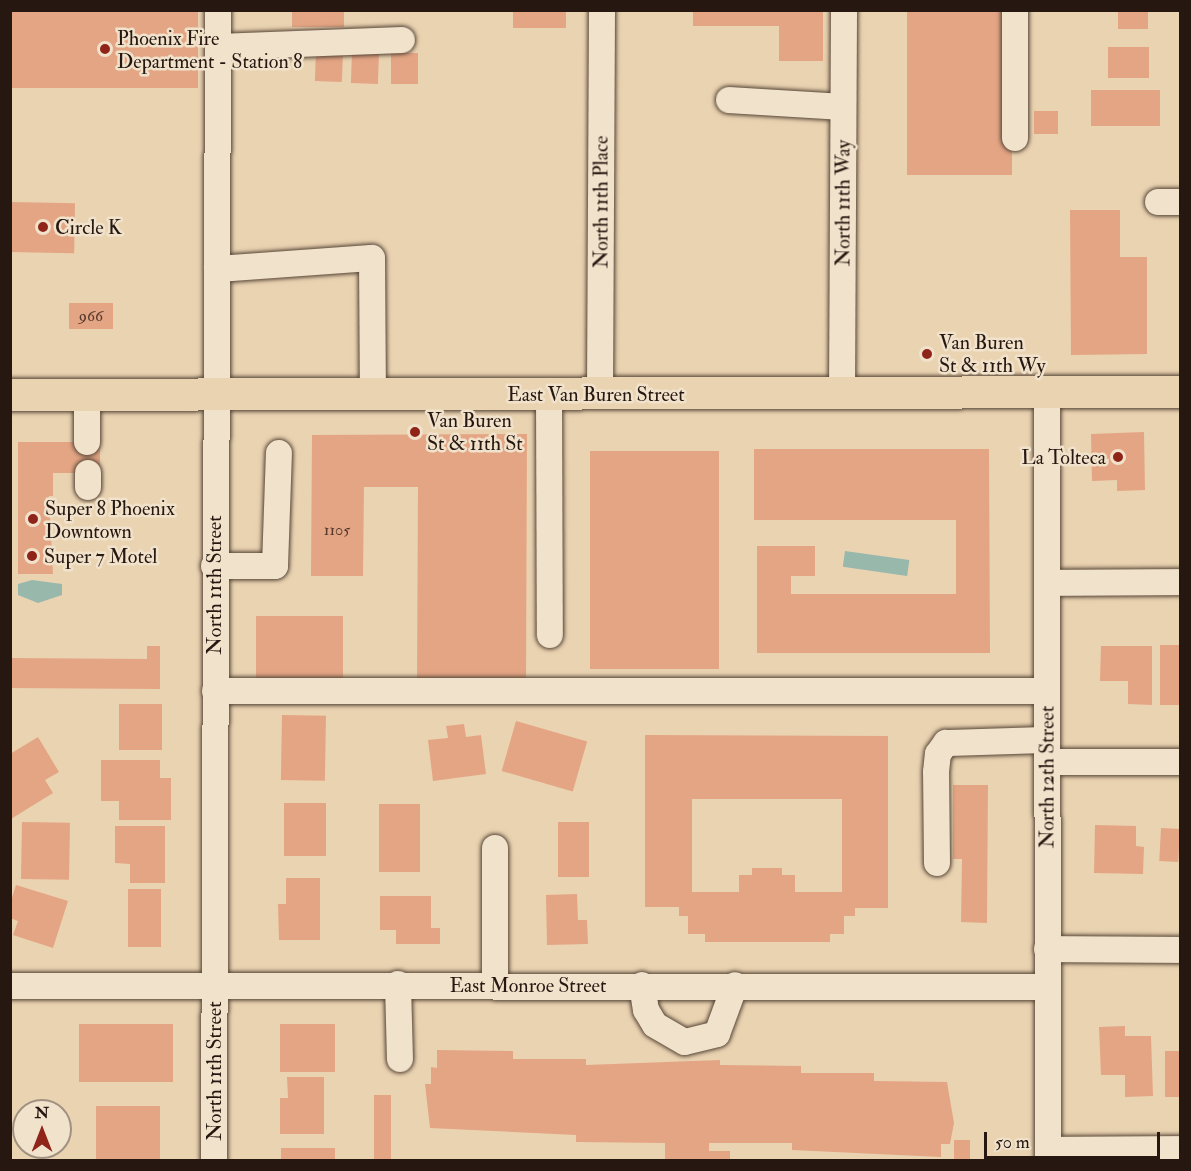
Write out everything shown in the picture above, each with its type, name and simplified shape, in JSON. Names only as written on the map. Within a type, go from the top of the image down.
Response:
[{"type":"main road","name":"East Van Buren Street","points":[[10,394],[1180,392]]},
{"type":"street","name":"North 11th Street","points":[[214,1161],[214,566],[218,10]]},
{"type":"street","name":"North 11th Place","points":[[600,393],[602,10]]},
{"type":"street","name":"North 11th Way","points":[[842,394],[844,10]]},
{"type":"street","points":[[1015,10],[1015,138]]},
{"type":"street","points":[[218,47],[402,40]]},
{"type":"street","points":[[729,100],[843,107]]},
{"type":"street","points":[[217,269],[372,258],[373,394]]},
{"type":"street","points":[[549,394],[550,635]]},
{"type":"street","name":"North 12th Street","points":[[1047,394],[1048,1155]]},
{"type":"street","points":[[87,395],[87,442]]},
{"type":"street","points":[[214,566],[275,566],[279,453]]},
{"type":"street","points":[[1047,583],[1180,582]]},
{"type":"street","points":[[215,691],[1047,691]]},
{"type":"street","points":[[937,863],[936,772],[938,754],[946,743],[1180,762]]},
{"type":"street","points":[[495,848],[495,984]]},
{"type":"street","points":[[1047,950],[1180,950]]},
{"type":"street","points":[[398,984],[400,1059]]},
{"type":"street","name":"East Monroe Street","points":[[10,986],[495,984],[1047,987]]},
{"type":"street","points":[[642,985],[646,1010],[655,1025],[686,1042],[717,1034],[735,985]]},
{"type":"street","points":[[1048,1155],[1180,1149]]},
{"type":"shaded area","points":[[845,551],[909,560],[907,576],[843,567]]},
{"type":"shaded area","points":[[32,580],[62,584],[62,595],[38,603],[18,595],[18,584]]},
{"type":"building","name":"Phoenix Fire Department - Station 8","points":[[10,10],[198,10],[198,88],[10,88]]},
{"type":"building","points":[[292,10],[344,10],[344,27],[292,27]]},
{"type":"building","points":[[513,10],[566,10],[566,28],[513,28]]},
{"type":"building","points":[[693,10],[823,10],[823,61],[779,61],[779,26],[693,26]]},
{"type":"building","points":[[907,10],[1012,10],[1012,175],[907,175]]},
{"type":"building","points":[[1118,12],[1148,12],[1148,29],[1118,29]]},
{"type":"building","points":[[1108,47],[1149,47],[1149,78],[1108,78]]},
{"type":"building","points":[[316,49],[343,50],[342,82],[315,81]]},
{"type":"building","points":[[352,52],[379,53],[378,84],[351,83]]},
{"type":"building","points":[[391,53],[418,53],[418,84],[391,84]]},
{"type":"building","points":[[1091,90],[1160,90],[1160,126],[1091,126]]},
{"type":"building","points":[[1034,111],[1058,111],[1058,134],[1034,134]]},
{"type":"building","name":"Circle K","points":[[10,202],[75,203],[74,253],[10,252]]},
{"type":"building","points":[[1070,210],[1120,210],[1120,257],[1147,257],[1147,354],[1071,355]]},
{"type":"building","points":[[69,303],[113,303],[113,329],[69,329]]},
{"type":"building","name":"La Tolteca","points":[[1144,432],[1145,490],[1117,491],[1117,480],[1092,481],[1091,434]]},
{"type":"building","points":[[527,434],[526,683],[417,683],[418,487],[364,487],[363,576],[311,576],[312,435]]},
{"type":"building","name":"Super 8 Phoenix Downtown","points":[[18,442],[100,442],[100,473],[53,473],[53,496],[49,496],[53,574],[18,574]]},
{"type":"building","points":[[754,449],[989,449],[990,653],[757,653],[757,546],[815,546],[815,576],[791,576],[791,594],[956,594],[956,520],[754,520]]},
{"type":"building","points":[[590,451],[719,451],[719,669],[590,669]]},
{"type":"building","points":[[256,616],[343,616],[343,681],[256,681]]},
{"type":"building","points":[[1160,645],[1180,645],[1180,705],[1160,705]]},
{"type":"building","points":[[147,646],[160,646],[160,689],[10,688],[10,658],[147,659]]},
{"type":"building","points":[[1101,646],[1152,646],[1152,705],[1128,704],[1128,681],[1100,681]]},
{"type":"building","points":[[119,704],[162,704],[162,750],[119,750]]},
{"type":"building","points":[[282,715],[326,716],[325,781],[281,780]]},
{"type":"building","points":[[516,721],[587,741],[573,791],[502,771]]},
{"type":"building","points":[[464,724],[466,737],[481,735],[486,774],[433,781],[428,740],[448,738],[446,726]]},
{"type":"building","points":[[645,735],[888,736],[888,908],[855,908],[855,916],[844,916],[844,934],[830,934],[830,942],[705,942],[705,934],[688,934],[688,916],[679,916],[679,907],[645,907]],"holes":[[[692,799],[842,799],[842,892],[795,892],[795,875],[782,875],[782,868],[752,868],[752,875],[739,875],[739,892],[692,892]]]},
{"type":"building","points":[[38,737],[59,772],[45,780],[53,793],[11,819],[10,754]]},
{"type":"building","points":[[101,760],[160,760],[160,778],[171,778],[171,820],[119,820],[119,801],[101,801]]},
{"type":"building","points":[[953,785],[988,785],[987,923],[961,922],[962,859],[953,859]]},
{"type":"building","points":[[284,803],[326,803],[326,856],[284,856]]},
{"type":"building","points":[[379,804],[420,804],[420,872],[379,872]]},
{"type":"building","points":[[22,822],[70,823],[69,880],[21,879]]},
{"type":"building","points":[[558,822],[589,822],[589,877],[558,877]]},
{"type":"building","points":[[1095,825],[1136,826],[1136,846],[1144,847],[1143,874],[1094,873]]},
{"type":"building","points":[[115,826],[165,826],[165,883],[130,883],[130,864],[115,863]]},
{"type":"building","points":[[1161,828],[1180,829],[1178,862],[1159,861]]},
{"type":"building","points":[[286,878],[320,878],[320,940],[279,940],[278,904],[286,904]]},
{"type":"building","points":[[16,885],[68,901],[53,948],[13,935],[18,921],[10,918],[10,904]]},
{"type":"building","points":[[128,889],[161,889],[161,947],[128,947]]},
{"type":"building","points":[[577,894],[578,920],[587,920],[588,944],[547,945],[546,895]]},
{"type":"building","points":[[380,896],[431,896],[431,928],[440,928],[440,944],[396,944],[396,930],[380,930]]},
{"type":"building","points":[[79,1024],[173,1024],[173,1082],[79,1082]]},
{"type":"building","points":[[280,1024],[335,1024],[335,1072],[280,1072]]},
{"type":"building","points":[[1125,1026],[1125,1036],[1151,1036],[1153,1096],[1125,1097],[1125,1075],[1101,1075],[1099,1027]]},
{"type":"building","points":[[437,1050],[513,1051],[513,1059],[586,1059],[586,1065],[720,1060],[720,1065],[801,1066],[801,1073],[874,1073],[874,1081],[947,1082],[954,1123],[950,1144],[941,1144],[941,1157],[792,1150],[792,1143],[709,1143],[709,1151],[730,1151],[730,1160],[665,1160],[665,1143],[576,1142],[576,1135],[430,1128],[425,1084],[431,1084],[431,1067],[437,1068]]},
{"type":"building","points":[[1165,1051],[1180,1051],[1180,1097],[1165,1097]]},
{"type":"building","points":[[287,1077],[324,1077],[324,1134],[280,1134],[280,1098],[288,1098]]},
{"type":"building","points":[[374,1095],[391,1095],[391,1160],[374,1160]]},
{"type":"building","points":[[96,1106],[160,1106],[160,1160],[96,1160]]},
{"type":"building","points":[[954,1140],[970,1140],[970,1160],[954,1160]]},
{"type":"building","points":[[281,1148],[335,1148],[335,1160],[281,1160]]},
{"type":"place","name":"Phoenix Fire Department - Station 8","points":[[105,49]]},
{"type":"place","name":"Circle K","points":[[43,227]]},
{"type":"place","name":"Van Buren St & 11th Wy","points":[[927,354]]},
{"type":"place","name":"Van Buren St & 11th St","points":[[415,432]]},
{"type":"place","name":"La Tolteca","points":[[1118,457]]},
{"type":"place","name":"Super 8 Phoenix Downtown","points":[[33,519]]},
{"type":"place","name":"Super 7 Motel","points":[[32,556]]}]
